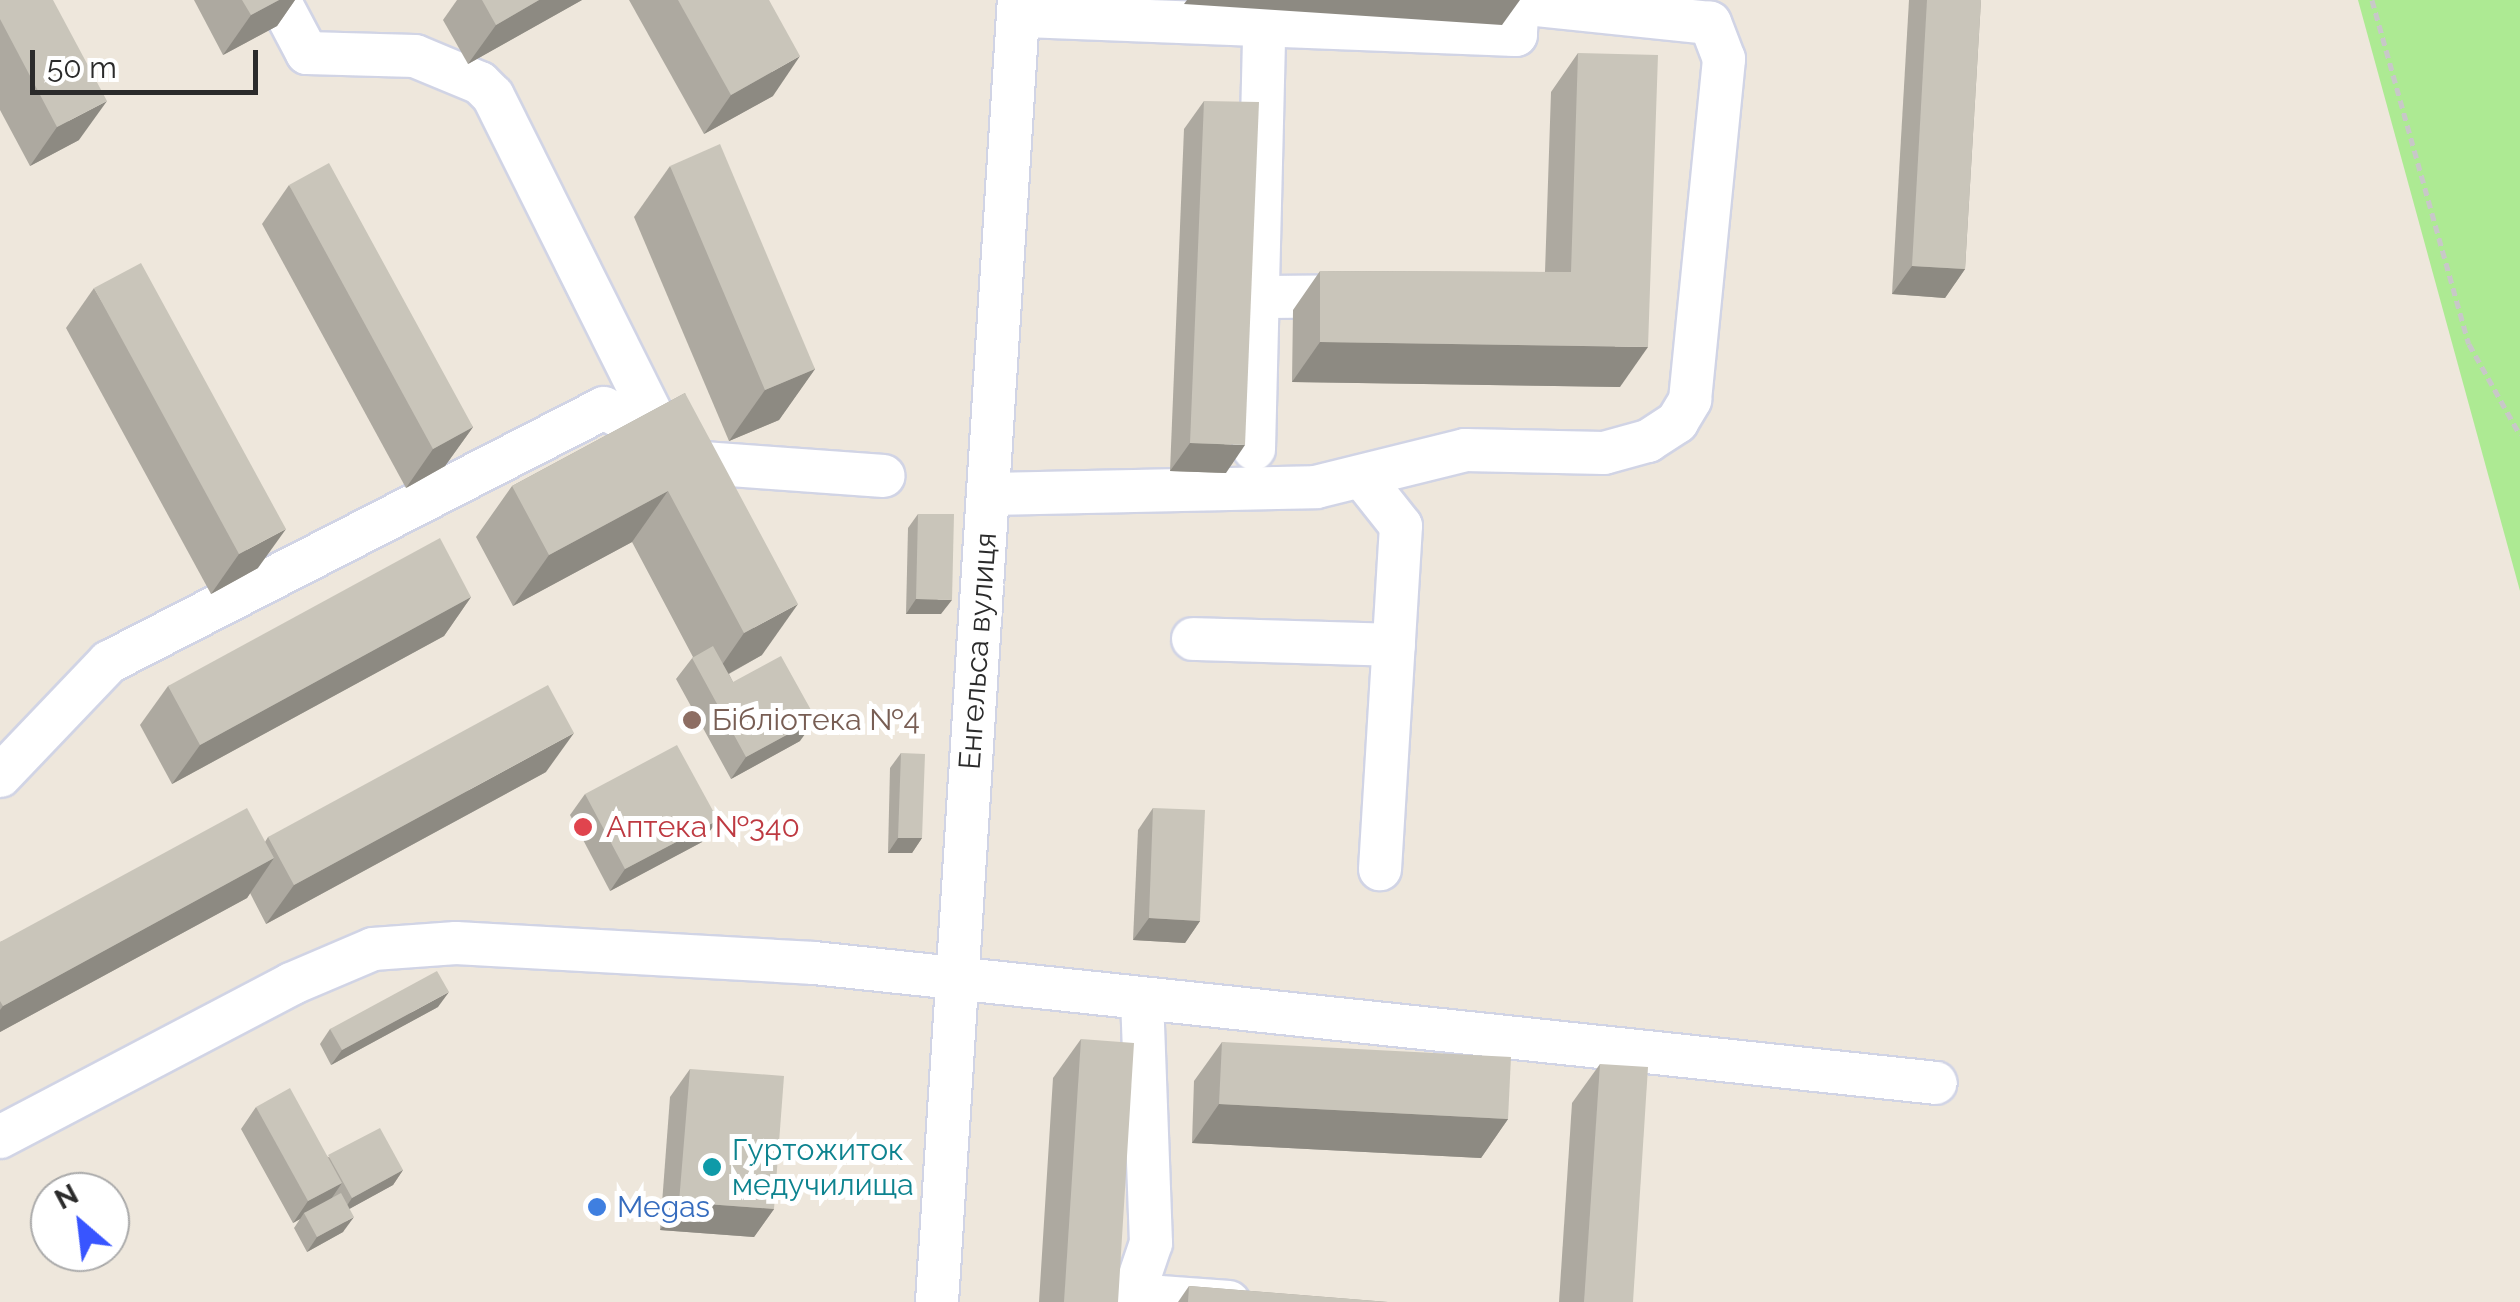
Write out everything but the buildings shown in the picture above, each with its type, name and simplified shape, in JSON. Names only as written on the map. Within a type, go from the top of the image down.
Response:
[{"type":"street","points":[[278,0],[307,53],[415,56],[480,83],[493,96],[666,443]]},
{"type":"street","points":[[988,494],[1316,487],[1465,450],[1604,453],[1648,441],[1677,422],[1690,400],[1724,60],[1720,36],[1710,23],[1518,1],[1516,35],[1264,25],[1018,8]]},
{"type":"street","name":"Енгельса вулиця","points":[[938,1302],[1018,8]]},
{"type":"street","points":[[1254,449],[1264,25]]},
{"type":"street","points":[[1258,297],[1413,295]]},
{"type":"street","points":[[0,776],[108,662],[604,408],[703,463],[884,476]]},
{"type":"street","points":[[1363,478],[1401,526],[1380,869]]},
{"type":"street","points":[[1193,639],[1394,646]]},
{"type":"street","points":[[0,1137],[291,984],[374,949],[456,942],[814,963],[1142,1002],[1643,1072],[1936,1084]]},
{"type":"street","points":[[1142,1002],[1151,1244],[1132,1298],[1229,1302]]},
{"type":"path","points":[[2372,0],[2469,344],[2520,435]]},
{"type":"green space","points":[[2358,0],[2520,0],[2520,591]]},
{"type":"place","name":"Бібліотека №4","points":[[692,720]]},
{"type":"place","name":"Аптека №340","points":[[583,827]]},
{"type":"place","name":"Гуртожиток медучилища","points":[[712,1167]]},
{"type":"place","name":"Megas","points":[[597,1207]]}]
